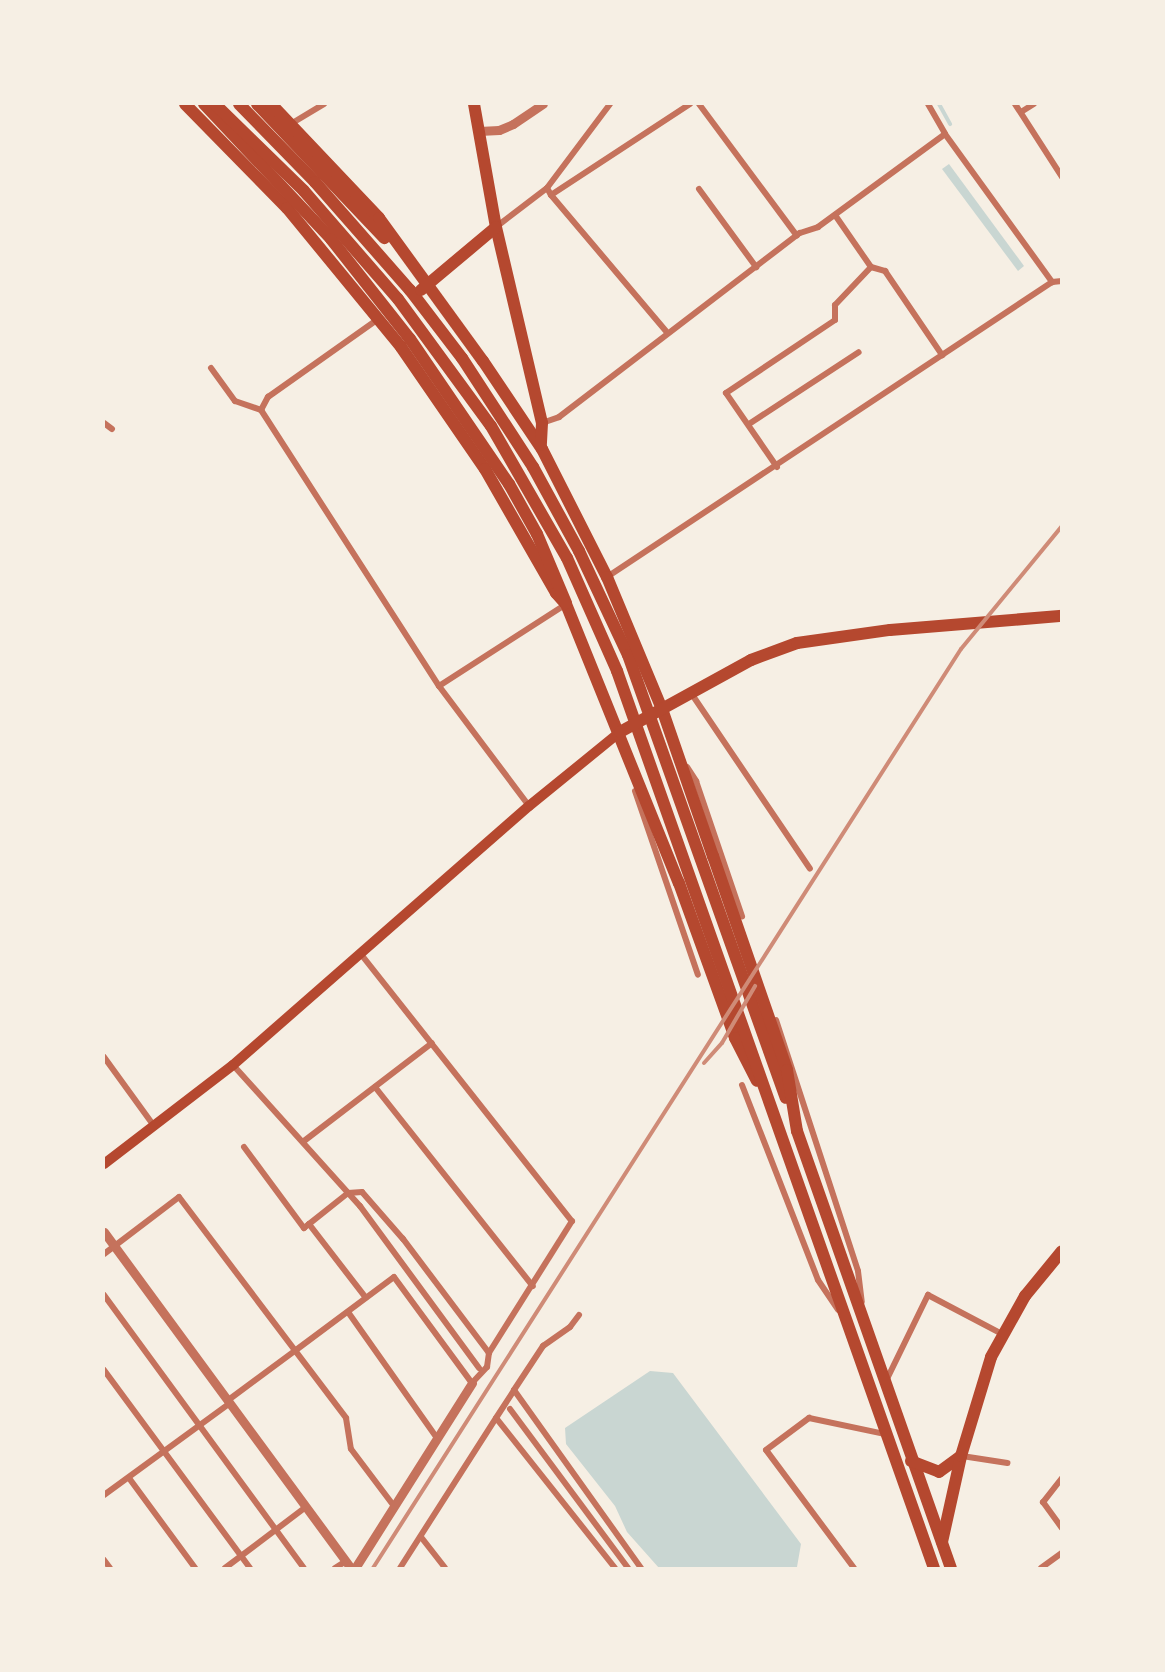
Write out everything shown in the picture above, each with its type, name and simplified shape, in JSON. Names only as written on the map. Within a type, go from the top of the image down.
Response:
[{"type":"highway","points":[[185,104],[287,208],[378,319],[479,459],[555,593],[566,604]]},
{"type":"highway","points":[[204,104],[331,239],[410,339],[478,435],[533,527],[620,732],[679,883],[735,1038],[778,1122]]},
{"type":"highway","points":[[215,104],[342,232],[398,299],[491,426],[567,558],[634,719],[784,1139],[933,1568]]},
{"type":"highway","points":[[239,104],[382,257],[462,358],[503,418],[601,595],[649,712],[866,1323],[911,1461],[951,1569]]},
{"type":"highway","points":[[257,104],[295,140],[427,286]]},
{"type":"highway","points":[[271,104],[292,123],[379,218],[542,448]]},
{"type":"highway","points":[[474,104],[496,227],[542,423],[538,439],[607,577],[662,709],[787,1070],[797,1131]]},
{"type":"highway","points":[[378,319],[427,286],[496,227]]},
{"type":"highway","points":[[566,604],[607,577]]},
{"type":"highway","points":[[620,732],[751,660],[796,643],[890,630],[961,627],[1062,616]]},
{"type":"highway","points":[[933,1568],[942,1542],[961,1456],[981,1385],[1002,1334],[1024,1296],[1062,1251]]},
{"type":"highway","points":[[911,1461],[939,1472],[961,1456]]},
{"type":"main road","points":[[104,1164],[233,1065],[529,806],[620,732]]},
{"type":"street","points":[[241,161],[292,123],[324,104]]},
{"type":"street","points":[[479,131],[499,130],[543,104]]},
{"type":"street","points":[[496,227],[547,188],[610,104]]},
{"type":"street","points":[[551,195],[690,104]]},
{"type":"street","points":[[699,104],[796,236]]},
{"type":"street","points":[[928,104],[945,134],[1052,282]]},
{"type":"street","points":[[1015,104],[1062,177]]},
{"type":"street","points":[[1021,112],[1034,104]]},
{"type":"street","points":[[542,423],[559,417],[666,331],[796,236],[835,215],[945,134]]},
{"type":"street","points":[[547,188],[666,331]]},
{"type":"street","points":[[699,189],[756,267]]},
{"type":"street","points":[[835,215],[871,267],[885,271],[942,355]]},
{"type":"street","points":[[777,467],[726,393],[835,320],[835,305],[871,267]]},
{"type":"street","points":[[607,577],[777,467],[1052,282],[1062,281]]},
{"type":"street","points":[[261,410],[268,397],[378,319]]},
{"type":"street","points":[[749,424],[859,352]]},
{"type":"street","points":[[211,368],[235,401],[261,410],[439,686],[529,806]]},
{"type":"street","points":[[104,423],[112,429]]},
{"type":"street","points":[[439,686],[566,604]]},
{"type":"street","points":[[691,693],[810,868]]},
{"type":"street","points":[[620,732],[627,768],[698,975]]},
{"type":"street","points":[[677,751],[696,781],[742,916]]},
{"type":"street","points":[[335,1569],[350,1566],[394,1506],[472,1383],[487,1367],[489,1353],[572,1221],[360,953]]},
{"type":"street","points":[[774,1013],[858,1271],[866,1323]]},
{"type":"street","points":[[304,1141],[432,1043]]},
{"type":"street","points":[[104,1057],[155,1126]]},
{"type":"street","points":[[233,1065],[304,1141],[348,1193],[479,1368]]},
{"type":"street","points":[[742,1085],[818,1280],[850,1328]]},
{"type":"street","points":[[375,1087],[533,1286]]},
{"type":"street","points":[[244,1148],[304,1228],[348,1193],[362,1192],[403,1239],[489,1353]]},
{"type":"street","points":[[104,1254],[179,1197],[346,1418],[351,1449],[394,1506]]},
{"type":"street","points":[[309,1224],[366,1298]]},
{"type":"street","points":[[104,1232],[350,1566]]},
{"type":"street","points":[[104,1496],[200,1426],[228,1402],[394,1277],[472,1383]]},
{"type":"street","points":[[104,1295],[304,1569]]},
{"type":"street","points":[[885,1382],[928,1295],[1002,1334]]},
{"type":"street","points":[[348,1312],[437,1438]]},
{"type":"street","points":[[400,1569],[543,1346],[570,1327],[579,1315]]},
{"type":"street","points":[[104,1370],[250,1569]]},
{"type":"street","points":[[514,1390],[642,1569]]},
{"type":"street","points":[[510,1409],[628,1569]]},
{"type":"street","points":[[496,1418],[615,1569]]},
{"type":"street","points":[[854,1569],[766,1450],[809,1418],[886,1434]]},
{"type":"street","points":[[961,1456],[1006,1464]]},
{"type":"street","points":[[129,1478],[195,1569]]},
{"type":"street","points":[[1062,1478],[1043,1502],[1062,1528]]},
{"type":"street","points":[[225,1569],[306,1508]]},
{"type":"street","points":[[421,1537],[445,1569]]},
{"type":"street","points":[[1041,1569],[1062,1553]]},
{"type":"street","points":[[104,1560],[110,1569]]},
{"type":"shaded area","points":[[949,164],[1024,266],[1018,271],[942,169]]},
{"type":"shaded area","points":[[650,1371],[673,1373],[801,1544],[797,1567],[659,1568],[627,1532],[615,1506],[566,1444],[565,1428]]},
{"type":"waterway","points":[[939,104],[950,124]]},
{"type":"railway","points":[[373,1568],[961,649],[1062,526]]},
{"type":"railway","points":[[704,1063],[722,1043],[755,986]]}]
